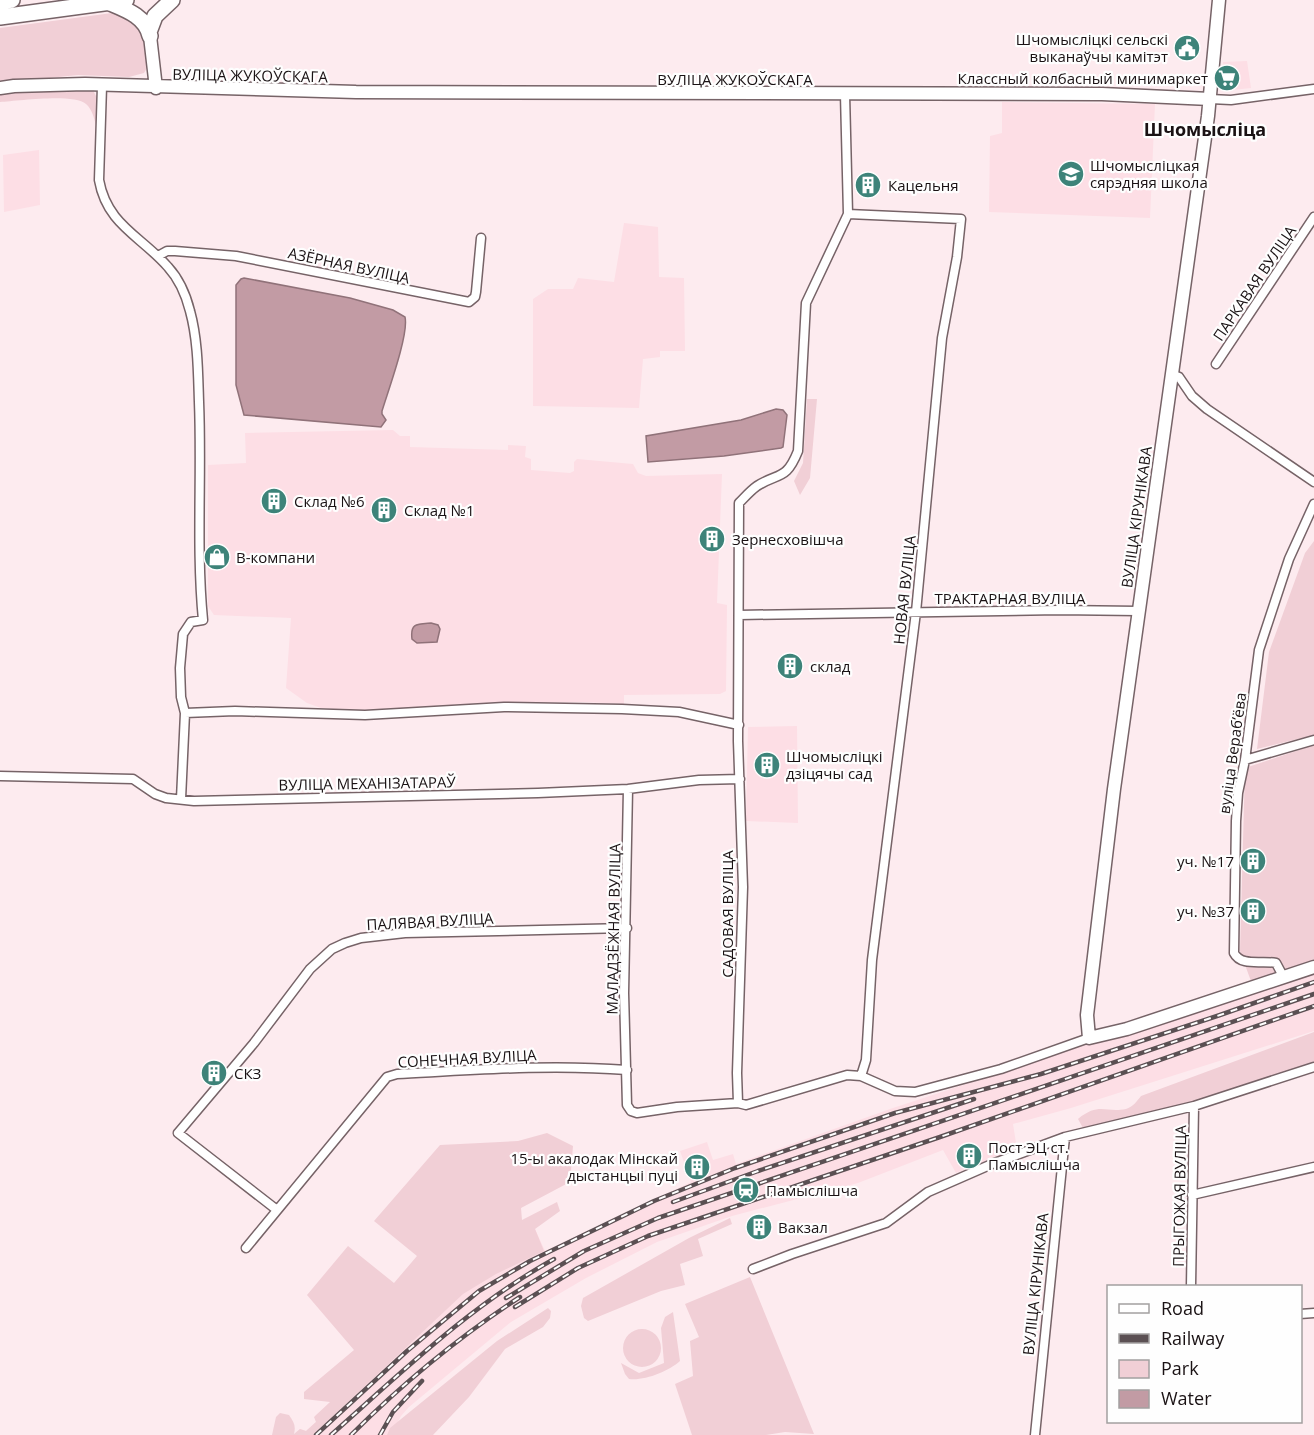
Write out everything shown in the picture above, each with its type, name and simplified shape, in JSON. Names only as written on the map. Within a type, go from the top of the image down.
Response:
[{"type":"highway","points":[[0,2],[12,0]]},
{"type":"highway","points":[[0,17],[126,0]]},
{"type":"highway","points":[[150,34],[155,16],[172,0]]},
{"type":"highway","points":[[108,2],[134,14],[150,34]]},
{"type":"street","name":"ВУЛІЦА КІРУНІКАВА","points":[[1089,1038],[1087,1015],[1114,789],[1210,99],[1219,0]]},
{"type":"street","points":[[150,34],[156,88]]},
{"type":"street","name":"ВУЛІЦА ЖУКОЎСКАГА","points":[[0,88],[34,85],[365,92],[1102,94],[1231,100],[1314,89]]},
{"type":"street","points":[[102,86],[99,180],[101,195],[114,216],[158,256],[178,280],[191,313],[198,367],[203,620],[191,622],[183,634],[180,668],[181,697],[185,713],[181,799]]},
{"type":"street","points":[[845,94],[848,214]]},
{"type":"street","name":"САДОВАЯ ВУЛІЦА","points":[[738,1103],[743,887],[739,813],[739,502],[755,487],[782,476],[792,466],[798,451],[806,303],[848,214]]},
{"type":"street","name":"НОВАЯ ВУЛІЦА","points":[[848,214],[961,219],[957,257],[942,338],[916,612],[872,960],[866,1060],[861,1076]]},
{"type":"street","name":"ПАРКАВАЯ ВУЛІЦА","points":[[1216,364],[1314,217]]},
{"type":"street","name":"АЗЁРНАЯ ВУЛІЦА","points":[[158,256],[167,251],[175,251],[236,256],[469,302],[475,297],[476,292],[481,238]]},
{"type":"street","points":[[1171,374],[1179,377],[1192,396],[1207,409],[1314,482]]},
{"type":"street","name":"вуліца Верабʼёва","points":[[1284,978],[1276,963],[1243,962],[1236,957],[1233,949],[1237,805],[1259,650],[1289,559],[1314,504]]},
{"type":"street","name":"ТРАКТАРНАЯ ВУЛІЦА","points":[[739,615],[1059,610],[1138,612]]},
{"type":"street","points":[[185,713],[235,711],[365,715],[504,707],[622,708],[679,712],[739,725]]},
{"type":"street","points":[[1245,760],[1314,740]]},
{"type":"street","name":"ВУЛІЦА МЕХАНІЗАТАРАЎ","points":[[0,776],[133,779],[154,794],[181,799],[538,793],[628,789],[699,780],[740,779]]},
{"type":"street","name":"МАЛАДЗЁЖНАЯ ВУЛІЦА","points":[[628,789],[624,993],[627,1105],[631,1111],[637,1113],[677,1107],[738,1103]]},
{"type":"street","name":"ПАЛЯВАЯ ВУЛІЦА","points":[[277,1210],[178,1132],[254,1043],[310,969],[332,949],[361,938],[405,933],[627,928]]},
{"type":"street","points":[[738,1103],[758,1102],[848,1074],[861,1076],[895,1091],[915,1092],[1001,1069],[1089,1038],[1127,1029],[1314,967]]},
{"type":"street","name":"СОНЕЧНАЯ ВУЛІЦА","points":[[246,1248],[387,1077],[397,1074],[504,1068],[579,1067],[627,1070]]},
{"type":"street","points":[[753,1269],[851,1233],[886,1223],[928,1191],[1065,1137],[1194,1106],[1314,1067]]},
{"type":"street","name":"ПРЫГОЖАЯ ВУЛІЦА","points":[[1191,1285],[1194,1106]]},
{"type":"street","name":"ВУЛІЦА КІРУНІКАВА","points":[[1035,1435],[1065,1137]]},
{"type":"street","points":[[1192,1195],[1314,1167]]},
{"type":"shaded area","points":[[1247,61],[1251,88],[1224,91],[1223,62]]},
{"type":"shaded area","name":"Шчомысліцкая сярэдняя школа","points":[[1002,102],[1155,104],[1150,218],[989,212],[990,136],[1002,133]]},
{"type":"shaded area","points":[[39,150],[40,205],[4,212],[3,155]]},
{"type":"shaded area","points":[[624,223],[658,227],[659,277],[684,278],[685,351],[660,351],[660,357],[643,359],[639,408],[533,406],[533,299],[548,289],[573,289],[578,278],[614,282]]},
{"type":"shaded area","points":[[393,430],[400,436],[410,436],[410,447],[508,450],[508,445],[526,446],[525,457],[531,459],[531,470],[570,473],[574,471],[574,462],[577,459],[633,464],[638,473],[646,476],[722,474],[717,603],[727,605],[726,691],[720,694],[624,695],[624,704],[584,702],[463,704],[363,712],[321,708],[307,703],[286,688],[291,618],[214,615],[208,606],[208,465],[246,463],[245,433]]},
{"type":"shaded area","points":[[797,726],[798,823],[746,821],[748,727]]},
{"type":"shaded area","points":[[1314,970],[1314,1031],[1071,1108],[1013,1124],[1017,1149],[956,1173],[943,1150],[858,1183],[732,1216],[657,1242],[586,1278],[511,1322],[409,1407],[401,1416],[391,1435],[293,1435],[300,1429],[306,1431],[316,1422],[315,1416],[535,1229],[545,1251],[691,1182],[680,1151],[707,1142],[713,1160],[733,1154],[736,1164],[890,1109]]},
{"type":"green space","points":[[112,13],[131,17],[145,35],[147,68],[144,73],[129,77],[78,75],[0,83],[0,28]]},
{"type":"green space","points":[[42,88],[93,90],[99,102],[96,125],[90,108],[80,101],[58,98],[0,102],[0,92]]},
{"type":"green space","points":[[807,399],[817,399],[810,478],[800,495],[794,481],[803,463]]},
{"type":"green space","points":[[1314,541],[1314,735],[1257,749],[1269,652],[1305,553]]},
{"type":"green space","points":[[1314,745],[1314,962],[1252,984],[1240,951],[1245,768]]},
{"type":"green space","points":[[1314,1032],[1314,1062],[1229,1092],[1142,1118],[1083,1128],[1078,1119],[1097,1109],[1126,1109],[1141,1096]]},
{"type":"green space","points":[[547,1133],[573,1146],[570,1182],[521,1208],[522,1220],[557,1202],[560,1211],[535,1229],[544,1251],[496,1274],[463,1294],[313,1435],[272,1435],[276,1417],[280,1413],[291,1417],[295,1426],[294,1434],[300,1429],[306,1431],[316,1422],[314,1417],[330,1402],[304,1399],[304,1392],[354,1350],[307,1295],[348,1246],[394,1283],[417,1256],[374,1221],[440,1145],[518,1141]]},
{"type":"green space","points":[[730,1218],[732,1224],[698,1239],[703,1256],[680,1264],[685,1285],[661,1291],[588,1321],[584,1318],[581,1306],[583,1298],[689,1238]]},
{"type":"green space","points":[[750,1277],[814,1434],[785,1432],[766,1435],[692,1435],[675,1384],[693,1376],[690,1341],[699,1337],[685,1304]]},
{"type":"green space","points":[[548,1308],[551,1311],[550,1318],[543,1327],[505,1349],[469,1397],[433,1435],[387,1435],[390,1428],[497,1341]]},
{"type":"green space","points":[[673,1312],[680,1361],[656,1374],[629,1379],[621,1363],[639,1373],[664,1363],[661,1328],[665,1317]]},
{"type":"green space","points":[[642,1329],[656,1334],[661,1348],[656,1362],[642,1367],[628,1362],[623,1348],[628,1334]]},
{"type":"water","points":[[244,278],[350,298],[393,310],[405,317],[401,349],[382,411],[386,420],[381,427],[244,415],[236,385],[236,285]]},
{"type":"water","points":[[776,409],[783,410],[787,415],[781,448],[724,456],[648,462],[646,436],[741,420]]},
{"type":"water","points":[[431,623],[438,625],[440,629],[437,642],[417,643],[412,639],[413,627]]},
{"type":"railway","points":[[316,1435],[407,1351],[479,1291],[530,1261],[654,1201],[735,1168],[895,1113],[1041,1074],[1314,982]]},
{"type":"railway","points":[[506,1298],[584,1251],[658,1218],[1314,994]]},
{"type":"railway","points":[[515,1307],[578,1268],[648,1236],[1314,1006]]},
{"type":"railway","points":[[673,1202],[758,1171],[974,1099]]},
{"type":"railway","points":[[331,1435],[466,1318],[494,1297],[554,1259]]},
{"type":"railway","points":[[351,1435],[390,1397],[432,1362],[475,1328],[520,1297]]},
{"type":"railway","points":[[380,1435],[393,1412],[422,1381]]},
{"type":"place","name":"Шчомысліцкі сельскі выканаўчы камітэт","points":[[1187,48]]},
{"type":"place","name":"Классный колбасный минимаркет","points":[[1227,78]]},
{"type":"place","name":"Шчомысліцкая сярэдняя школа","points":[[1071,174]]},
{"type":"place","name":"Кацельня","points":[[868,185]]},
{"type":"place","name":"Склад №6","points":[[274,501]]},
{"type":"place","name":"Склад №1","points":[[384,510]]},
{"type":"place","name":"Зернесховішча","points":[[712,539]]},
{"type":"place","name":"В-компани","points":[[217,557]]},
{"type":"place","name":"склад","points":[[790,666]]},
{"type":"place","name":"Шчомысліцкі дзіцячы сад","points":[[767,765]]},
{"type":"place","name":"уч. №17","points":[[1253,861]]},
{"type":"place","name":"уч. №37","points":[[1253,911]]},
{"type":"place","name":"СКЗ","points":[[214,1073]]},
{"type":"place","name":"Пост ЭЦ ст. Памыслішча","points":[[969,1156]]},
{"type":"place","name":"15-ы акалодак Мінскай дыстанцыі пуці","points":[[697,1167]]},
{"type":"place","name":"Памыслішча","points":[[746,1190]]},
{"type":"place","name":"Вакзал","points":[[759,1227]]},
{"type":"district","name":"Шчомысліца","points":[[1205,129]]}]
